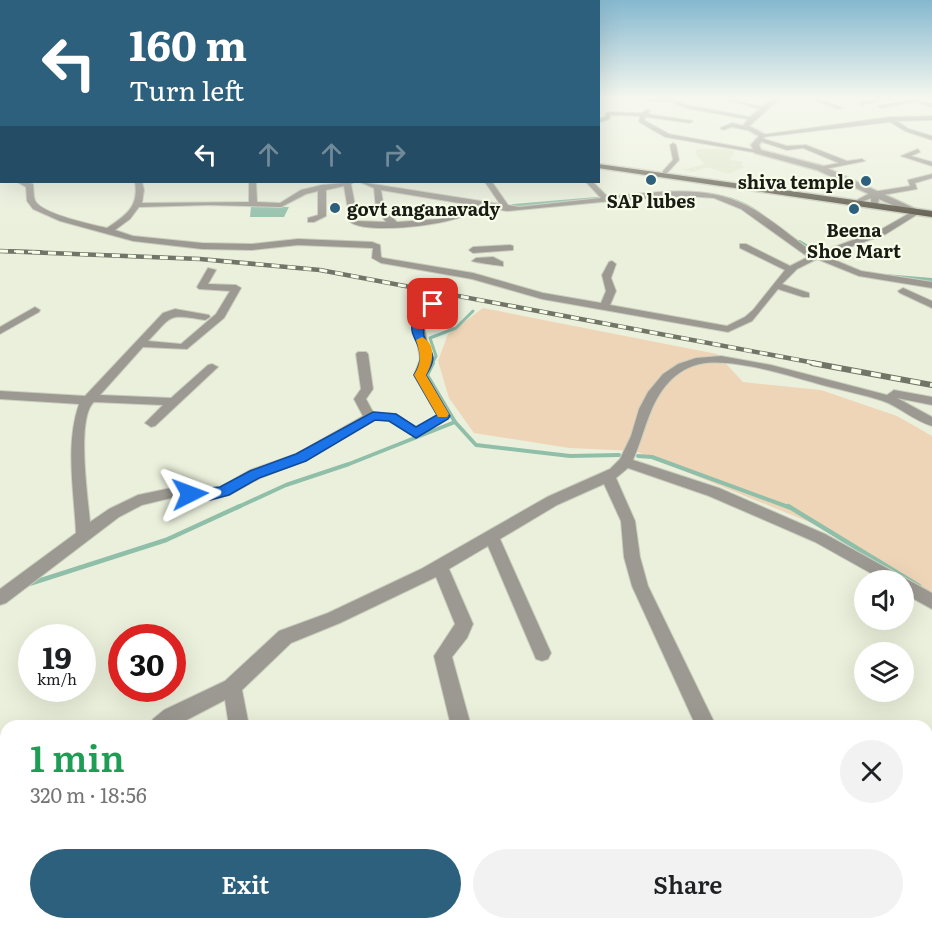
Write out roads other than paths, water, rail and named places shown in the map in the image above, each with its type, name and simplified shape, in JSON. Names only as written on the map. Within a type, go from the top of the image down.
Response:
[{"type":"main road","points":[[600,164],[875,201]]},
{"type":"main road","points":[[600,164],[875,201],[915,212],[932,214]]},
{"type":"main road","points":[[904,206],[932,209]]},
{"type":"street","points":[[23,183],[30,186],[31,201],[36,207],[63,219],[133,238],[202,246],[252,247],[298,242],[372,245],[377,247],[376,258],[381,260],[473,276],[542,296],[728,329],[741,326],[753,317],[790,269],[816,256],[892,228],[915,212],[904,206],[875,201],[820,168],[758,150],[701,141]]},
{"type":"street","points":[[758,141],[755,145],[758,150]]},
{"type":"street","points":[[771,141],[787,148],[804,146],[845,163]]},
{"type":"street","points":[[665,172],[676,160],[673,145]]},
{"type":"street","points":[[918,151],[904,156],[932,164]]},
{"type":"street","points":[[791,159],[822,153]]},
{"type":"street","points":[[820,168],[862,161]]},
{"type":"street","points":[[875,201],[914,187],[911,182],[932,176]]},
{"type":"street","points":[[920,180],[932,185]]},
{"type":"street","points":[[253,183],[253,205]]},
{"type":"street","points":[[137,205],[209,203],[281,205],[298,194],[343,183]]},
{"type":"street","points":[[348,183],[354,222],[359,224],[395,225],[435,222],[466,213]]},
{"type":"street","points":[[366,183],[377,187],[507,209],[533,209],[603,196],[696,194],[725,199],[749,210],[831,264],[863,275],[932,285]]},
{"type":"street","points":[[490,183],[507,209]]},
{"type":"street","points":[[591,183],[603,196]]},
{"type":"street","points":[[107,232],[131,213],[137,205],[139,184]]},
{"type":"street","points":[[311,220],[322,216],[322,187]]},
{"type":"street","points":[[377,187],[378,205],[385,217],[395,225]]},
{"type":"street","points":[[603,196],[618,190]]},
{"type":"street","points":[[473,276],[476,261],[470,246],[510,248]]},
{"type":"street","points":[[743,246],[790,269]]},
{"type":"street","points":[[476,261],[493,260],[500,264]]},
{"type":"street","points":[[604,308],[611,291],[605,280],[605,273],[612,264]]},
{"type":"street","points":[[139,344],[183,347],[220,316],[236,288],[202,287],[211,270]]},
{"type":"street","points":[[776,285],[806,295]]},
{"type":"street","points":[[903,291],[932,305]]},
{"type":"street","points":[[0,598],[114,513],[138,500],[171,493],[210,495],[224,491],[255,474],[301,457],[370,418],[385,415],[392,417],[416,433],[444,416],[420,375],[426,364],[427,355],[425,346],[418,336],[418,320],[433,304]]},
{"type":"street","points":[[0,331],[35,310]]},
{"type":"street","points":[[84,535],[79,447],[81,413],[90,399],[170,313],[205,317]]},
{"type":"street","points":[[362,354],[367,389],[360,399],[370,418]]},
{"type":"street","points":[[167,720],[232,687],[285,638],[334,618],[440,566],[552,501],[615,473],[625,462],[637,436],[645,409],[654,392],[667,377],[682,366],[700,360],[721,359],[761,366],[889,399],[932,422]]},
{"type":"street","points":[[152,423],[212,367]]},
{"type":"street","points":[[889,399],[894,394],[932,401]]},
{"type":"street","points":[[0,395],[24,398],[172,402]]},
{"type":"street","points":[[625,462],[714,492],[820,538],[879,570]]},
{"type":"street","points":[[608,476],[628,521],[632,557],[640,586],[703,720]]},
{"type":"street","points":[[491,536],[542,653]]},
{"type":"street","points":[[440,566],[464,624],[463,631],[450,644],[443,656],[459,720]]},
{"type":"street","points":[[914,591],[932,602]]},
{"type":"street","points":[[232,687],[238,720]]},
{"type":"waterway","points":[[365,183],[384,187]]},
{"type":"waterway","points":[[688,193],[708,194],[728,199],[763,218]]},
{"type":"waterway","points":[[513,206],[632,196]]},
{"type":"waterway","points":[[797,242],[817,253]]},
{"type":"waterway","points":[[888,276],[932,280]]},
{"type":"waterway","points":[[432,364],[436,356],[430,338],[456,328],[473,311]]},
{"type":"waterway","points":[[433,363],[427,375],[455,422]]},
{"type":"waterway","points":[[236,508],[286,485],[349,464],[455,422]]},
{"type":"waterway","points":[[455,422],[476,445],[570,456],[619,455]]},
{"type":"waterway","points":[[638,456],[652,457],[791,508]]},
{"type":"waterway","points":[[29,584],[166,540],[240,506]]},
{"type":"waterway","points":[[788,506],[919,586]]},
{"type":"railway","points":[[41,252],[0,251],[200,259],[320,270],[820,364]]},
{"type":"railway","points":[[812,363],[932,385]]},
{"type":"place","name":"SAP lubes","points":[[651,180]]},
{"type":"place","name":"shiva temple","points":[[866,181]]},
{"type":"place","name":"govt anganavady","points":[[335,208]]},
{"type":"place","name":"Beena Shoe Mart","points":[[854,209]]}]
